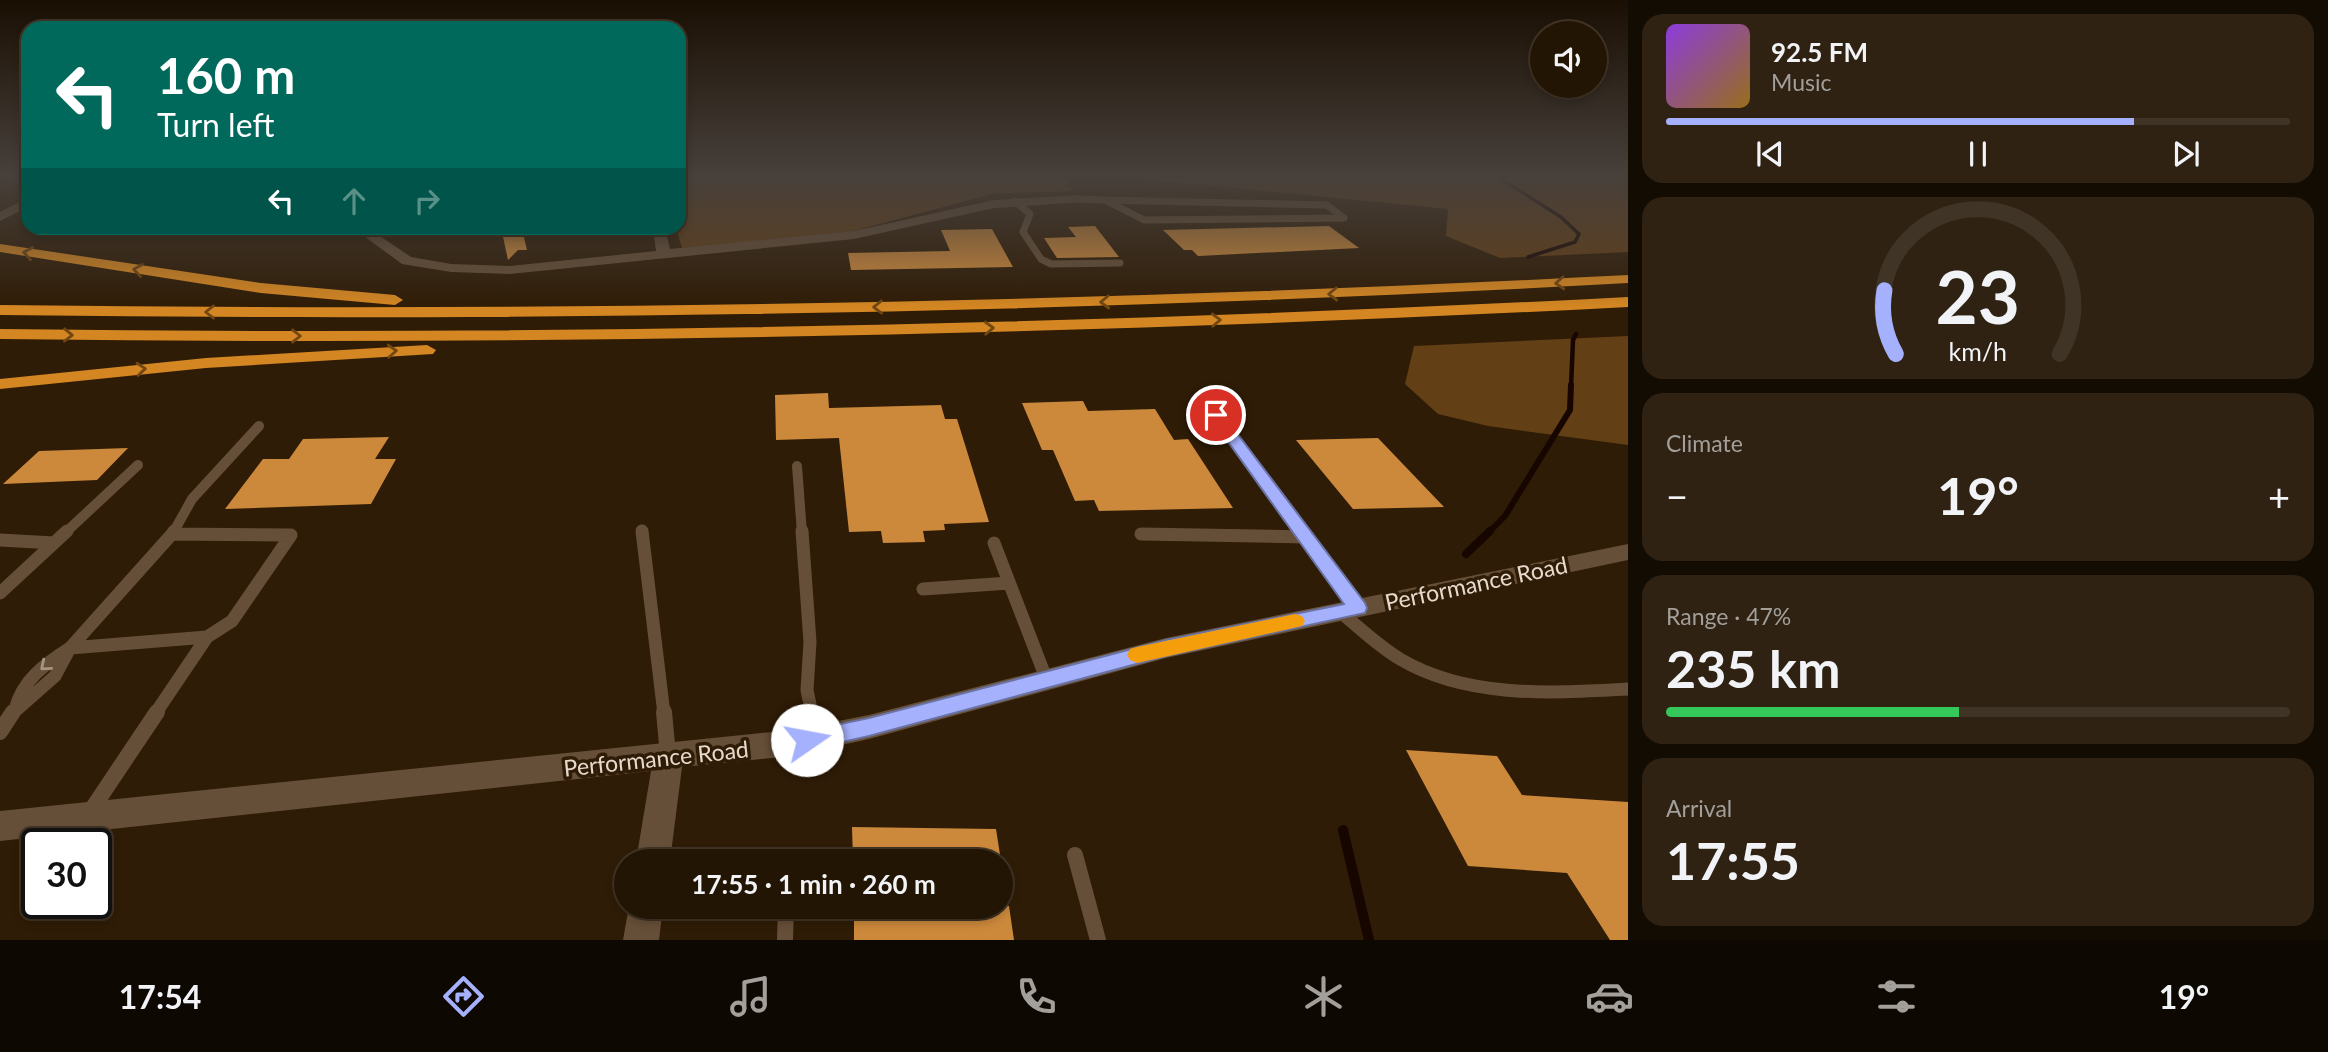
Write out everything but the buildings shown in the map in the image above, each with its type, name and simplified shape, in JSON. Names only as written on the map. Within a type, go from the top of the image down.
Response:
[{"type":"highway","points":[[1,248],[310,294],[670,311]]},
{"type":"highway","points":[[0,310],[318,313],[670,311],[1224,298],[1628,279]]},
{"type":"highway","points":[[0,334],[439,337],[945,329],[1628,302]]},
{"type":"highway","points":[[0,384],[128,370],[308,356],[425,350],[740,343],[945,329]]},
{"type":"street","points":[[370,235],[407,261],[451,268],[510,270],[854,235],[913,221]]},
{"type":"street","points":[[660,235],[664,255]]},
{"type":"street","name":"Performance Road","points":[[0,825],[668,758],[792,743],[869,727],[1166,648],[1628,552]]},
{"type":"street","points":[[655,849],[668,758]]},
{"type":"street","points":[[641,940],[644,919]]},
{"type":"lane","points":[[1027,221],[1023,232],[1041,259],[1051,264],[1120,264]]},
{"type":"lane","points":[[1216,415],[1307,537],[1349,610],[1407,663],[1440,677],[1477,686],[1524,691],[1628,689]]},
{"type":"lane","points":[[0,732],[15,710],[40,693],[66,665],[70,648],[172,534],[192,499],[259,426]]},
{"type":"lane","points":[[0,593],[138,465]]},
{"type":"lane","points":[[797,466],[810,642],[807,690],[812,716],[822,737]]},
{"type":"lane","points":[[642,530],[657,638],[668,758]]},
{"type":"lane","points":[[86,817],[207,637],[232,621],[290,535],[172,534]]},
{"type":"lane","points":[[1141,534],[1307,537]]},
{"type":"lane","points":[[0,540],[54,543]]},
{"type":"lane","points":[[994,543],[1046,678]]},
{"type":"lane","points":[[923,589],[1009,583]]},
{"type":"lane","points":[[70,648],[207,637]]},
{"type":"lane","points":[[1075,855],[1098,940]]},
{"type":"lane","points":[[785,940],[786,919]]},
{"type":"shaded area","points":[[686,221],[892,221],[835,236],[682,248],[678,235],[686,235]]},
{"type":"shaded area","points":[[1447,221],[1628,221],[1628,252],[1500,258],[1446,236]]},
{"type":"shaded area","points":[[1628,336],[1628,445],[1488,426],[1438,414],[1405,384],[1414,346]]},
{"type":"waterway","points":[[1528,257],[1575,242],[1579,234],[1565,221]]},
{"type":"waterway","points":[[1571,387],[1573,340],[1576,334]]},
{"type":"waterway","points":[[1490,531],[1505,516],[1570,410],[1571,385]]},
{"type":"waterway","points":[[1466,554],[1490,531]]},
{"type":"waterway","points":[[1343,830],[1369,940]]},
{"type":"slow traffic","points":[[1137,655],[1295,621]]},
{"type":"route","points":[[807,740],[869,727],[1166,648],[1358,608],[1216,415]]}]
